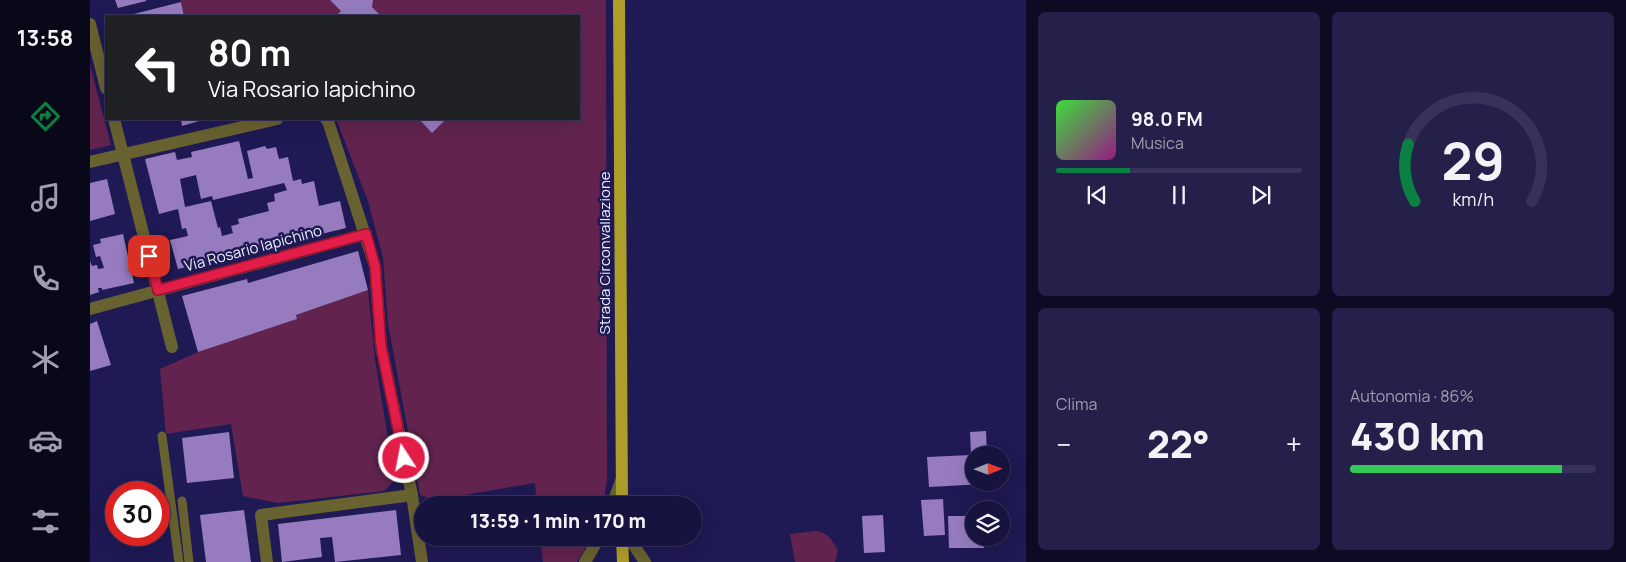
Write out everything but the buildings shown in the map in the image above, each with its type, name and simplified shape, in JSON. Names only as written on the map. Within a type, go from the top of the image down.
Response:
[{"type":"main road","name":"Strada Circonvallazione","points":[[619,0],[622,496]]},
{"type":"main road","points":[[622,546],[623,562]]},
{"type":"street","points":[[90,24],[105,84]]},
{"type":"street","points":[[114,120],[172,347]]},
{"type":"street","points":[[90,162],[273,120]]},
{"type":"street","points":[[328,120],[375,266],[381,346],[412,495],[422,562]]},
{"type":"street","name":"Via Rosario Iapichino","points":[[90,309],[366,234]]},
{"type":"street","points":[[615,496],[622,479]]},
{"type":"street","points":[[267,562],[261,515],[412,495]]},
{"type":"street","points":[[585,562],[594,546]]},
{"type":"street","points":[[634,546],[645,562]]},
{"type":"lane","points":[[162,436],[178,562]]},
{"type":"lane","points":[[182,501],[189,562]]},
{"type":"shaded area","points":[[181,0],[606,0],[607,481],[604,496],[536,496],[535,483],[459,496],[423,496],[420,495],[388,324],[383,258],[368,201],[336,120],[580,120],[580,15],[184,15]]},
{"type":"shaded area","points":[[90,65],[111,145],[90,150]]},
{"type":"shaded area","points":[[368,290],[375,360],[395,480],[384,491],[278,503],[243,496],[231,424],[166,434],[160,369],[198,352],[297,319],[296,315]]},
{"type":"shaded area","points":[[816,531],[827,535],[838,550],[835,562],[795,562],[790,534]]},
{"type":"shaded area","points":[[541,546],[586,546],[577,562],[543,562]]},
{"type":"route","points":[[149,256],[158,290],[366,234],[375,266],[381,346],[404,458]]}]
